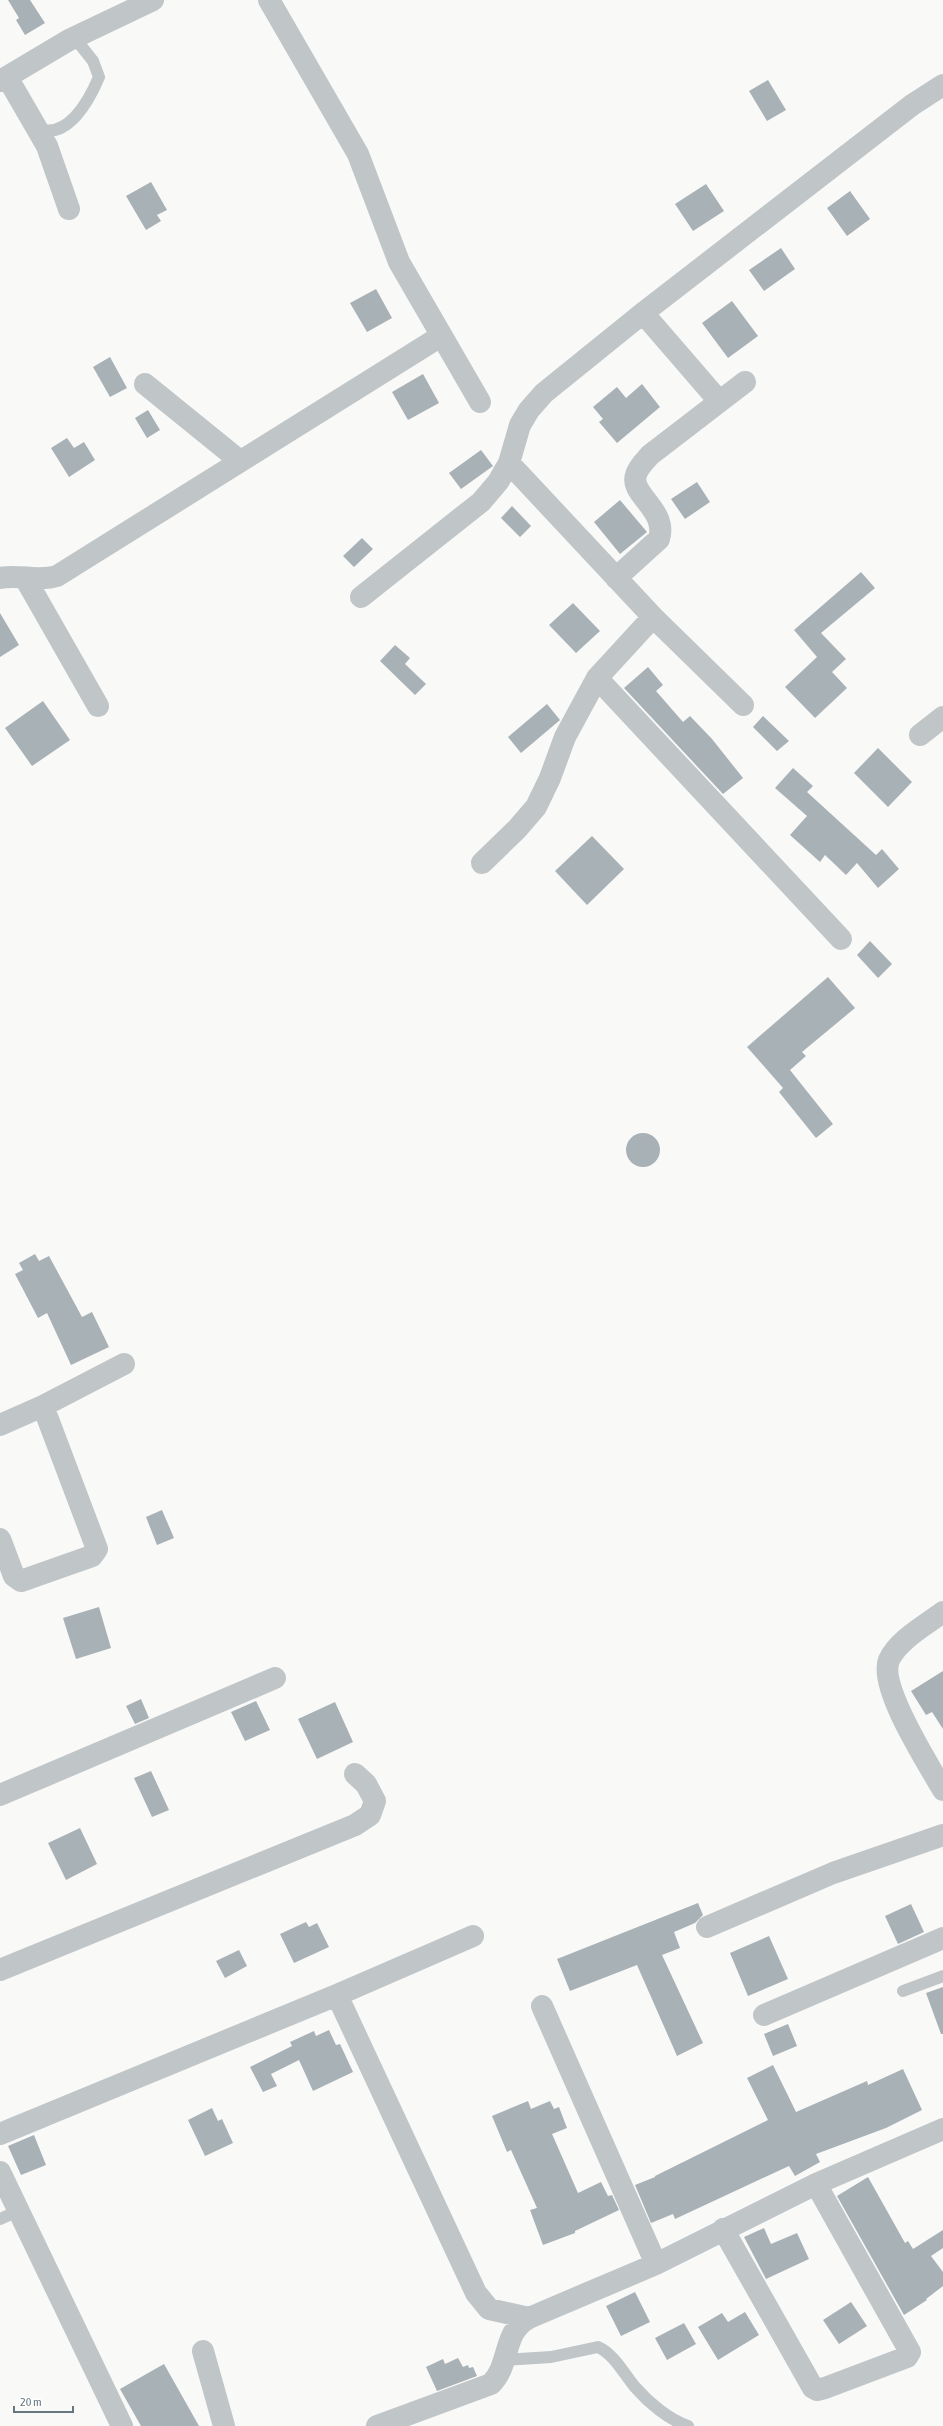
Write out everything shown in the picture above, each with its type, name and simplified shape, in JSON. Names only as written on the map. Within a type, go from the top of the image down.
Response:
[{"type":"street","points":[[69,209],[46,146],[37,128],[4,79],[74,37],[153,0]]},
{"type":"street","points":[[269,0],[358,154],[399,262],[480,402]]},
{"type":"street","points":[[361,597],[481,502],[498,482],[509,464],[520,425],[529,410],[544,393],[643,313],[912,105],[943,85]]},
{"type":"street","points":[[643,313],[719,401]]},
{"type":"street","points":[[0,578],[8,576],[39,580],[57,576],[442,336]]},
{"type":"street","points":[[616,578],[659,538],[661,531],[660,521],[636,484],[635,476],[640,467],[650,455],[745,382]]},
{"type":"street","points":[[145,384],[240,461]]},
{"type":"street","points":[[509,464],[653,617],[743,705]]},
{"type":"street","points":[[24,578],[98,706]]},
{"type":"street","points":[[482,863],[517,829],[536,807],[546,789],[565,737],[597,678],[608,664],[653,617]]},
{"type":"street","points":[[597,678],[841,939]]},
{"type":"street","points":[[920,735],[943,717]]},
{"type":"street","points":[[0,1425],[43,1406],[124,1364]]},
{"type":"street","points":[[0,1540],[14,1576],[21,1582],[92,1556],[97,1549],[43,1406]]},
{"type":"street","points":[[942,1785],[908,1728],[897,1704],[888,1683],[888,1661],[899,1646],[943,1612]]},
{"type":"street","points":[[0,1795],[274,1678]]},
{"type":"street","points":[[0,1970],[355,1825],[370,1815],[375,1801],[366,1784],[356,1774]]},
{"type":"street","points":[[707,1927],[833,1873],[943,1835]]},
{"type":"street","points":[[0,2134],[337,1995],[473,1936]]},
{"type":"street","points":[[764,2015],[943,1938]]},
{"type":"street","points":[[337,1995],[476,2293],[489,2308],[529,2318]]},
{"type":"street","points":[[542,2006],[656,2264]]},
{"type":"street","points":[[377,2426],[485,2387],[496,2379],[504,2360],[512,2333],[522,2322],[529,2318],[656,2264],[723,2229],[816,2184],[943,2129]]},
{"type":"street","points":[[0,2172],[9,2215],[122,2426]]},
{"type":"street","points":[[723,2229],[813,2388],[817,2390],[825,2388],[908,2357],[910,2352],[816,2184]]},
{"type":"street","points":[[203,2351],[224,2426]]},
{"type":"lane","points":[[37,128],[50,132],[66,126],[75,117],[99,77],[93,61],[74,37]]},
{"type":"lane","points":[[903,1991],[943,1976]]},
{"type":"lane","points":[[504,2360],[552,2356],[590,2347],[598,2347],[610,2356],[637,2389],[666,2414],[688,2426]]},
{"type":"building","points":[[8,0],[30,0],[45,23],[25,35],[16,20],[19,18]]},
{"type":"building","points":[[768,80],[786,110],[767,121],[749,91]]},
{"type":"building","points":[[151,182],[167,210],[157,215],[161,221],[146,230],[126,196]]},
{"type":"building","points":[[706,184],[724,211],[693,231],[675,204]]},
{"type":"building","points":[[850,191],[870,219],[847,236],[827,208]]},
{"type":"building","points":[[781,248],[795,269],[764,291],[749,270]]},
{"type":"building","points":[[376,289],[392,318],[367,332],[350,303]]},
{"type":"building","points":[[732,301],[758,336],[728,358],[702,323]]},
{"type":"building","points":[[110,357],[127,388],[110,397],[93,367]]},
{"type":"building","points":[[423,374],[439,403],[408,420],[392,392]]},
{"type":"building","points":[[642,384],[660,407],[617,443],[599,422],[603,419],[593,407],[617,387],[626,398]]},
{"type":"building","points":[[148,410],[160,430],[147,438],[135,418]]},
{"type":"building","points":[[67,438],[74,448],[84,442],[95,460],[69,477],[51,448]]},
{"type":"building","points":[[481,450],[493,466],[461,489],[449,473]]},
{"type":"building","points":[[697,482],[710,502],[685,519],[671,499]]},
{"type":"building","points":[[620,500],[647,532],[620,554],[594,522]]},
{"type":"building","points":[[512,506],[531,526],[520,537],[501,518]]},
{"type":"building","points":[[362,538],[373,549],[354,567],[343,556]]},
{"type":"building","points":[[861,572],[875,588],[821,633],[846,659],[832,672],[847,688],[815,718],[785,687],[817,657],[794,630]]},
{"type":"building","points":[[573,603],[600,631],[576,653],[549,625]]},
{"type":"building","points":[[0,613],[19,645],[0,657]]},
{"type":"building","points":[[395,645],[410,658],[405,664],[426,684],[415,695],[380,661]]},
{"type":"building","points":[[648,667],[663,685],[656,691],[683,722],[690,716],[712,739],[743,778],[723,794],[624,688]]},
{"type":"building","points":[[43,701],[70,740],[32,766],[5,728]]},
{"type":"building","points":[[547,704],[560,720],[521,753],[508,737]]},
{"type":"building","points":[[763,716],[789,741],[777,751],[753,727]]},
{"type":"building","points":[[878,748],[912,782],[888,807],[854,773]]},
{"type":"building","points":[[793,768],[813,786],[807,792],[876,855],[882,849],[899,869],[878,888],[857,863],[846,875],[825,855],[820,862],[790,835],[807,816],[775,788]]},
{"type":"building","points":[[592,836],[624,869],[587,905],[555,871]]},
{"type":"building","points":[[870,941],[892,964],[878,978],[857,955]]},
{"type":"building","points":[[828,977],[855,1008],[802,1052],[806,1056],[790,1070],[833,1124],[816,1138],[779,1092],[783,1088],[747,1047]]},
{"type":"building","points":[[646,1133],[655,1138],[659,1143],[659,1157],[655,1162],[650,1166],[640,1167],[636,1166],[627,1157],[626,1147],[627,1143],[636,1134]]},
{"type":"building","points":[[35,1254],[39,1261],[49,1256],[82,1317],[92,1312],[109,1347],[71,1365],[47,1313],[38,1318],[15,1274],[23,1270],[19,1263]]},
{"type":"building","points":[[162,1510],[174,1538],[157,1545],[146,1517]]},
{"type":"building","points":[[99,1607],[111,1648],[76,1659],[63,1618]]},
{"type":"building","points":[[943,1671],[943,1729],[932,1712],[926,1715],[911,1691]]},
{"type":"building","points":[[141,1699],[149,1718],[135,1724],[126,1706]]},
{"type":"building","points":[[256,1701],[270,1730],[245,1741],[231,1712]]},
{"type":"building","points":[[335,1702],[353,1742],[317,1759],[298,1719]]},
{"type":"building","points":[[151,1771],[169,1810],[152,1817],[134,1778]]},
{"type":"building","points":[[80,1828],[97,1864],[66,1880],[48,1843]]},
{"type":"building","points":[[698,1903],[703,1915],[695,1923],[674,1932],[680,1948],[662,1955],[703,2043],[677,2056],[637,1965],[570,1991],[557,1959]]},
{"type":"building","points":[[911,1904],[924,1932],[898,1944],[885,1916]]},
{"type":"building","points":[[306,1922],[309,1927],[317,1923],[329,1947],[294,1963],[280,1934]]},
{"type":"building","points":[[769,1936],[788,1979],[748,1996],[730,1953]]},
{"type":"building","points":[[239,1950],[247,1966],[225,1978],[216,1961]]},
{"type":"building","points":[[943,1987],[943,2034],[941,2034],[926,1993]]},
{"type":"building","points":[[788,2024],[797,2046],[773,2056],[764,2034]]},
{"type":"building","points":[[329,2030],[336,2045],[340,2044],[353,2072],[313,2091],[299,2060],[271,2074],[277,2086],[263,2092],[250,2067],[292,2046],[290,2042],[314,2031],[316,2036]]},
{"type":"building","points":[[773,2065],[796,2112],[867,2081],[868,2085],[903,2069],[922,2110],[886,2128],[816,2154],[820,2162],[795,2176],[789,2166],[675,2219],[673,2214],[651,2223],[635,2185],[655,2177],[768,2120],[747,2078]]},
{"type":"building","points":[[528,2101],[531,2109],[550,2101],[554,2109],[559,2107],[567,2128],[552,2134],[578,2193],[601,2182],[608,2196],[612,2195],[619,2210],[575,2231],[575,2233],[543,2245],[530,2210],[537,2208],[511,2150],[507,2152],[492,2116]]},
{"type":"building","points":[[212,2108],[218,2121],[222,2119],[233,2143],[205,2156],[188,2120]]},
{"type":"building","points":[[34,2135],[46,2165],[21,2175],[8,2146]]},
{"type":"building","points":[[868,2177],[905,2243],[908,2241],[913,2249],[943,2230],[943,2248],[931,2256],[943,2272],[943,2286],[926,2299],[927,2300],[904,2315],[837,2196]]},
{"type":"building","points":[[764,2228],[771,2244],[797,2233],[809,2259],[766,2279],[744,2237]]},
{"type":"building","points":[[635,2292],[650,2322],[621,2336],[606,2306]]},
{"type":"building","points":[[851,2302],[867,2326],[839,2344],[823,2320]]},
{"type":"building","points":[[745,2312],[759,2335],[718,2360],[698,2327],[722,2313],[728,2322]]},
{"type":"building","points":[[684,2323],[696,2344],[667,2360],[655,2338]]},
{"type":"building","points":[[458,2358],[463,2367],[468,2365],[469,2368],[473,2367],[477,2376],[437,2391],[426,2367],[443,2359],[445,2364]]},
{"type":"building","points":[[164,2364],[199,2426],[141,2426],[120,2389]]}]
